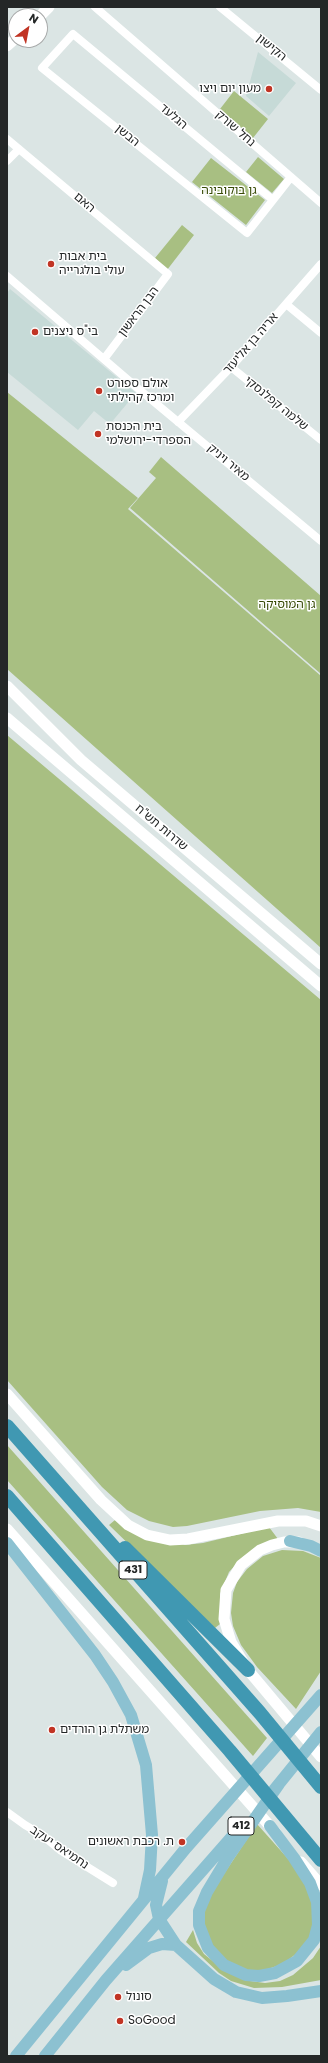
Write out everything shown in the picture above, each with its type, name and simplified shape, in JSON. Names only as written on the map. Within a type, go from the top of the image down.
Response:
[{"type":"highway","name":"431","points":[[7,1426],[260,1713],[321,1787]]},
{"type":"highway","points":[[52,1477],[185,1606],[248,1670]]},
{"type":"highway","points":[[7,1496],[230,1751],[321,1860]]},
{"type":"main road","name":"שדרות תש\"ח","points":[[7,686],[81,760],[321,964]]},
{"type":"main road","name":"שדרות תש\"ח","points":[[7,718],[321,986]]},
{"type":"main road","points":[[7,1394],[101,1500],[118,1517],[136,1530],[170,1540],[205,1537],[278,1521],[306,1521],[321,1526]]},
{"type":"main road","points":[[7,1529],[321,1885]]},
{"type":"main road","points":[[290,1541],[311,1546],[321,1551]]},
{"type":"main road","points":[[321,1546],[310,1543],[290,1541],[272,1545],[250,1557],[236,1572],[226,1590],[224,1609],[226,1630],[236,1651],[248,1670],[321,1757]]},
{"type":"main road","points":[[7,1543],[95,1655],[113,1682],[131,1715],[146,1764],[152,1835],[150,1870],[143,1901]]},
{"type":"main road","points":[[290,1731],[321,1685]]},
{"type":"main road","name":"412","points":[[16,2056],[165,1874],[321,1695]]},
{"type":"main road","name":"412","points":[[45,2056],[106,1980],[279,1784],[321,1732]]},
{"type":"main road","points":[[270,1826],[294,1858],[310,1883],[317,1902],[318,1924],[314,1940],[297,1961],[275,1973],[259,1976],[246,1975],[224,1966],[208,1948],[199,1925],[199,1910],[210,1887],[228,1857],[279,1784]]},
{"type":"main road","points":[[165,1874],[156,1905],[159,1920],[176,1945],[214,1979],[236,1992],[248,1996],[274,1998],[321,1990]]},
{"type":"main road","points":[[106,1980],[149,1948],[162,1944],[176,1945]]},
{"type":"street","name":"נחל שורק","points":[[95,7],[321,203]]},
{"type":"street","name":"הקישון","points":[[220,7],[321,90]]},
{"type":"street","name":"הגלעד","points":[[73,34],[273,200]]},
{"type":"street","name":"הבשן","points":[[73,34],[42,68],[247,233],[273,200]]},
{"type":"street","name":"האם","points":[[7,139],[161,268]]},
{"type":"street","points":[[7,161],[19,149]]},
{"type":"street","points":[[273,200],[291,177]]},
{"type":"street","name":"אריה בן אליעזר","points":[[178,422],[231,367],[321,264]]},
{"type":"street","name":"הבן הראשון","points":[[104,358],[168,274],[161,268]]},
{"type":"street","name":"מאיר ויניק","points":[[7,276],[178,422],[321,541]]},
{"type":"street","points":[[286,304],[321,333]]},
{"type":"street","name":"שלמה קפלנסקי","points":[[231,367],[321,440]]},
{"type":"street","name":"נחמיאס יעקב","points":[[7,1812],[42,1835],[60,1850],[113,1883]]},
{"type":"shaded area","name":"מעון יום ויצו","points":[[258,52],[296,83],[269,116],[246,96]]},
{"type":"shaded area","name":"בי\"ס ניצנים","points":[[10,289],[136,393],[110,424],[94,411],[78,430],[7,372],[7,293]]},
{"type":"green space","points":[[234,91],[268,119],[253,138],[220,109]]},
{"type":"green space","points":[[258,157],[284,179],[272,193],[246,172]]},
{"type":"green space","name":"גן בוקובינה","points":[[211,158],[265,200],[246,225],[192,182]]},
{"type":"green space","points":[[182,225],[194,235],[167,270],[155,258]]},
{"type":"green space","points":[[7,392],[138,498],[128,509],[321,676],[321,948],[7,669]]},
{"type":"green space","name":"גן המוסיקה","points":[[161,457],[321,596],[321,674],[130,508],[156,478],[149,472]]},
{"type":"green space","points":[[7,735],[321,1000],[321,1512],[298,1508],[260,1511],[187,1526],[173,1527],[149,1521],[127,1510],[102,1487],[7,1380]]},
{"type":"green space","points":[[7,1445],[267,1738],[253,1756],[7,1480]]},
{"type":"green space","points":[[115,1520],[185,1545],[203,1543],[269,1527],[278,1539],[243,1557],[229,1572],[220,1594],[220,1624],[215,1628],[109,1525]]},
{"type":"green space","points":[[282,1550],[303,1551],[321,1558],[321,1671],[296,1709],[257,1667],[241,1645],[233,1626],[231,1613],[233,1593],[237,1582],[247,1569],[263,1556]]},
{"type":"green space","points":[[257,1824],[290,1861],[306,1886],[312,1903],[314,1921],[309,1938],[301,1950],[283,1964],[265,1970],[247,1970],[227,1962],[212,1946],[204,1924],[205,1908],[210,1895]]},
{"type":"green space","points":[[193,1930],[197,1943],[204,1954],[224,1970],[250,1981],[265,1983],[280,1981],[293,1975],[313,1958],[321,1946],[321,1980],[282,1987],[254,1988],[231,1981],[219,1973],[186,1942]]},
{"type":"place","name":"מעון יום ויצו","points":[[269,89]]},
{"type":"place","name":"בית אבות עולי בולגרייה","points":[[51,264]]},
{"type":"place","name":"בי\"ס ניצנים","points":[[35,332]]},
{"type":"place","name":"אולם ספורט ומרכז קהילתי","points":[[99,391]]},
{"type":"place","name":"בית הכנסת הספרדי-ירושלמי","points":[[98,434]]},
{"type":"place","name":"משתלת גן הורדים","points":[[52,1730]]},
{"type":"place","name":"ת. רכבת ראשונים","points":[[182,1842]]},
{"type":"place","name":"סונול","points":[[118,1997]]},
{"type":"place","name":"SoGood","points":[[120,2021]]}]
